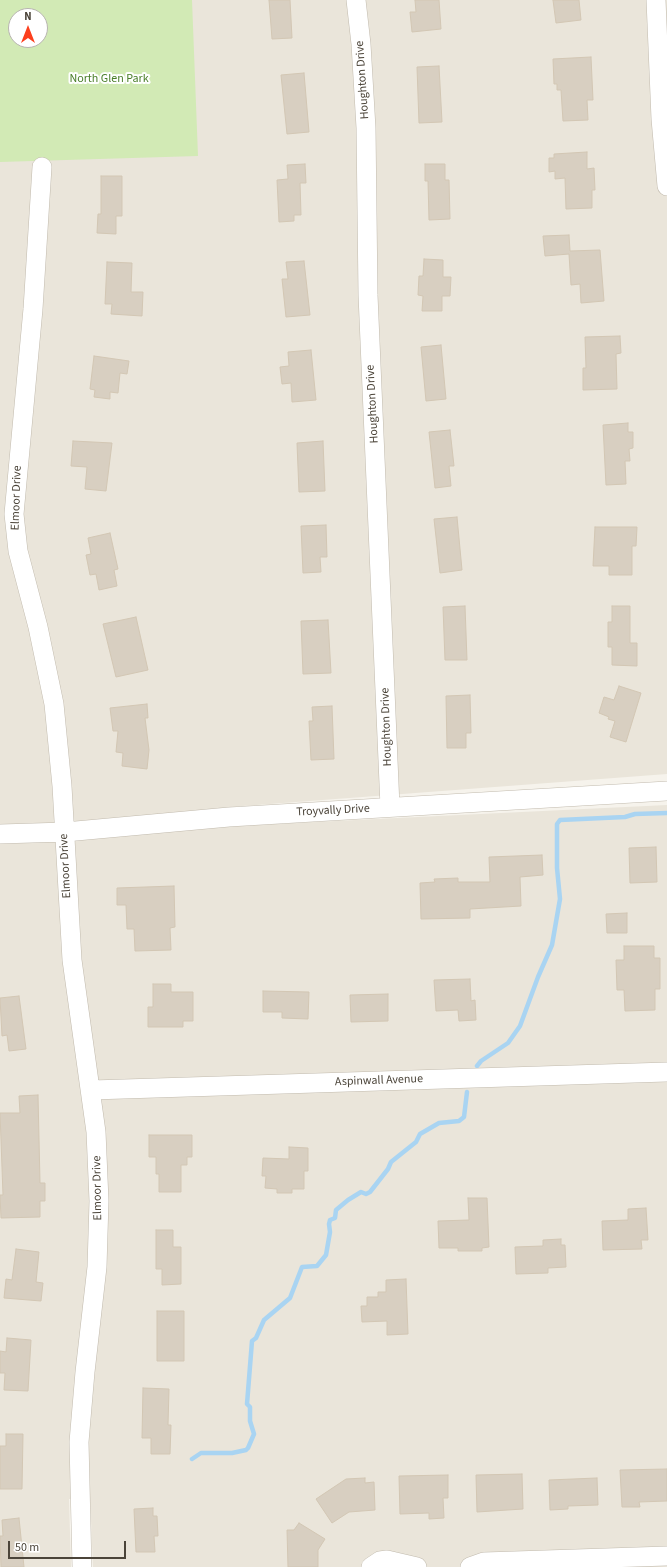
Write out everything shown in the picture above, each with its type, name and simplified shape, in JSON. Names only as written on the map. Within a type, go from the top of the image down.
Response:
[{"type":"street","name":"Houghton Drive","points":[[356,0],[361,44],[366,128],[368,295],[390,807]]},
{"type":"street","points":[[656,0],[662,126],[667,186]]},
{"type":"street","name":"Elmoor Drive","points":[[42,167],[33,316],[14,514],[18,551],[41,642],[54,704],[65,832],[72,960],[92,1090],[99,1173],[97,1267],[80,1422],[79,1473],[82,1567]]},
{"type":"street","name":"Troyvally Drive","points":[[0,834],[65,832],[229,817],[667,791]]},
{"type":"street","name":"Aspinwall Avenue","points":[[92,1090],[667,1072]]},
{"type":"street","points":[[470,1567],[484,1562],[667,1556]]},
{"type":"street","points":[[372,1566],[387,1560],[417,1567]]},
{"type":"shaded area","points":[[0,0],[667,0],[667,774],[230,807],[231,826],[667,805],[667,1567],[93,1567],[90,1498],[69,1499],[71,1567],[0,1567]]},
{"type":"green space","name":"North Glen Park","points":[[0,0],[192,0],[198,156],[0,162]]},
{"type":"building","points":[[269,0],[290,0],[292,38],[272,39]]},
{"type":"building","points":[[415,0],[439,0],[441,29],[412,32],[410,12],[416,12]]},
{"type":"building","points":[[553,0],[579,0],[581,20],[556,23]]},
{"type":"building","points":[[591,57],[593,100],[587,100],[588,120],[563,121],[561,90],[557,90],[557,84],[554,84],[553,59]]},
{"type":"building","points":[[439,66],[442,122],[419,123],[417,67]]},
{"type":"building","points":[[304,73],[309,132],[287,134],[281,75]]},
{"type":"building","points":[[587,152],[587,169],[594,168],[595,190],[592,190],[592,208],[566,209],[565,178],[555,179],[555,171],[549,172],[549,158],[554,158],[554,154]]},
{"type":"building","points":[[305,164],[306,183],[300,183],[301,215],[294,215],[294,221],[279,222],[277,180],[288,179],[287,165]]},
{"type":"building","points":[[425,164],[445,164],[445,180],[449,180],[450,219],[429,220],[428,181],[425,181]]},
{"type":"building","points":[[101,176],[122,176],[122,216],[116,216],[116,234],[97,233],[98,214],[101,214]]},
{"type":"building","points":[[569,235],[570,251],[600,250],[604,301],[581,303],[580,284],[571,285],[569,254],[545,256],[543,236]]},
{"type":"building","points":[[424,259],[443,260],[443,277],[451,277],[450,296],[442,296],[442,311],[422,311],[423,296],[418,295],[419,276],[423,276]]},
{"type":"building","points":[[304,261],[310,315],[286,317],[282,279],[288,279],[286,262]]},
{"type":"building","points":[[107,262],[132,263],[131,292],[143,292],[142,316],[111,314],[112,304],[105,304]]},
{"type":"building","points":[[620,336],[621,353],[616,354],[617,389],[583,390],[583,368],[586,368],[585,337]]},
{"type":"building","points":[[441,345],[446,399],[426,401],[421,347]]},
{"type":"building","points":[[311,350],[316,400],[292,402],[291,383],[282,384],[280,367],[289,366],[288,352]]},
{"type":"building","points":[[94,356],[129,361],[127,374],[120,373],[118,393],[110,392],[110,399],[94,397],[95,390],[90,389]]},
{"type":"building","points":[[628,423],[628,432],[633,432],[633,448],[629,449],[630,461],[625,461],[626,484],[606,485],[603,425]]},
{"type":"building","points":[[450,430],[454,466],[449,466],[451,486],[435,488],[429,432]]},
{"type":"building","points":[[73,441],[112,443],[106,491],[85,489],[87,467],[71,466]]},
{"type":"building","points":[[323,441],[325,491],[299,492],[297,443]]},
{"type":"building","points":[[457,517],[462,570],[440,573],[434,519]]},
{"type":"building","points":[[326,525],[327,557],[320,557],[321,572],[303,573],[301,526]]},
{"type":"building","points":[[595,527],[637,527],[636,546],[632,546],[632,575],[609,575],[609,566],[593,566]]},
{"type":"building","points":[[110,533],[118,569],[114,570],[117,586],[99,590],[96,574],[90,575],[86,555],[91,554],[88,538]]},
{"type":"building","points":[[465,606],[467,660],[445,660],[443,607]]},
{"type":"building","points":[[612,606],[630,606],[630,643],[637,643],[637,666],[612,665],[612,647],[608,647],[608,622],[612,622]]},
{"type":"building","points":[[136,617],[148,670],[116,677],[103,624]]},
{"type":"building","points":[[328,620],[331,673],[303,674],[301,621]]},
{"type":"building","points":[[619,686],[641,693],[626,742],[610,737],[615,721],[608,719],[609,717],[599,713],[604,697],[614,700]]},
{"type":"building","points":[[470,695],[471,733],[466,733],[466,748],[447,748],[446,696]]},
{"type":"building","points":[[147,704],[148,718],[145,718],[149,750],[147,769],[122,766],[123,753],[116,752],[118,731],[113,731],[110,708]]},
{"type":"building","points":[[332,706],[334,759],[311,760],[309,721],[313,721],[312,707]]},
{"type":"building","points":[[656,847],[657,882],[630,883],[629,848]]},
{"type":"building","points":[[542,855],[543,875],[520,877],[521,906],[470,909],[470,918],[421,919],[420,883],[435,882],[434,879],[458,878],[458,882],[490,882],[489,857]]},
{"type":"building","points":[[174,886],[175,927],[170,928],[171,950],[135,951],[134,929],[127,929],[126,905],[117,905],[117,888]]},
{"type":"building","points":[[627,913],[627,933],[607,933],[606,914]]},
{"type":"building","points":[[624,946],[654,946],[654,958],[660,958],[660,989],[655,989],[655,1010],[625,1011],[624,990],[617,990],[616,960],[624,960]]},
{"type":"building","points":[[470,979],[471,1001],[475,1000],[476,1020],[459,1021],[458,1010],[436,1011],[434,980]]},
{"type":"building","points":[[153,984],[171,984],[171,992],[193,992],[193,1021],[183,1021],[183,1027],[148,1027],[148,1007],[153,1007]]},
{"type":"building","points":[[263,991],[309,992],[308,1019],[282,1018],[282,1012],[263,1012]]},
{"type":"building","points":[[388,994],[388,1021],[351,1022],[350,995]]},
{"type":"building","points":[[19,996],[26,1049],[9,1051],[7,1035],[2,1036],[0,998]]},
{"type":"building","points":[[38,1095],[40,1183],[45,1183],[45,1201],[40,1201],[40,1217],[1,1218],[0,1195],[3,1195],[0,1113],[20,1113],[19,1096]]},
{"type":"building","points":[[149,1135],[192,1135],[192,1157],[187,1157],[187,1165],[181,1165],[181,1192],[159,1192],[159,1174],[156,1174],[156,1157],[149,1157]]},
{"type":"building","points":[[289,1147],[308,1148],[308,1171],[304,1171],[304,1189],[292,1189],[292,1193],[277,1193],[277,1189],[265,1188],[266,1176],[262,1176],[263,1158],[289,1159]]},
{"type":"building","points":[[468,1198],[487,1198],[489,1247],[482,1248],[482,1251],[458,1251],[458,1248],[439,1248],[438,1221],[469,1220]]},
{"type":"building","points":[[646,1208],[648,1240],[641,1240],[642,1249],[603,1250],[602,1221],[628,1220],[628,1209]]},
{"type":"building","points":[[156,1230],[173,1230],[173,1247],[181,1247],[181,1284],[162,1285],[162,1269],[156,1269]]},
{"type":"building","points":[[561,1239],[561,1245],[565,1245],[566,1267],[548,1268],[548,1273],[516,1274],[515,1247],[543,1246],[543,1240]]},
{"type":"building","points":[[16,1249],[39,1252],[36,1282],[43,1283],[41,1301],[4,1298],[6,1279],[12,1280]]},
{"type":"building","points":[[406,1279],[408,1334],[387,1335],[387,1321],[362,1322],[361,1306],[367,1306],[367,1297],[378,1297],[378,1292],[386,1292],[386,1280]]},
{"type":"building","points":[[157,1311],[184,1311],[184,1361],[157,1361]]},
{"type":"building","points":[[7,1338],[31,1340],[28,1391],[4,1390],[5,1373],[0,1373],[0,1351],[6,1352]]},
{"type":"building","points":[[143,1388],[169,1389],[168,1425],[171,1425],[170,1454],[151,1454],[151,1438],[142,1438]]},
{"type":"building","points":[[6,1434],[23,1434],[22,1489],[0,1489],[0,1446],[6,1446]]},
{"type":"building","points":[[667,1469],[667,1501],[639,1502],[640,1507],[622,1507],[620,1470]]},
{"type":"building","points":[[522,1474],[523,1509],[477,1512],[476,1475]]},
{"type":"building","points":[[448,1475],[448,1498],[443,1498],[444,1518],[429,1519],[429,1513],[400,1514],[399,1476]]},
{"type":"building","points":[[365,1478],[365,1483],[374,1482],[375,1510],[349,1512],[332,1523],[316,1499],[346,1479]]},
{"type":"building","points":[[597,1478],[598,1505],[568,1506],[568,1509],[550,1510],[549,1480]]},
{"type":"building","points":[[153,1508],[153,1516],[157,1516],[158,1536],[154,1536],[155,1552],[136,1552],[134,1509]]},
{"type":"building","points":[[19,1518],[24,1567],[1,1567],[0,1536],[3,1536],[2,1520]]},
{"type":"building","points":[[299,1523],[325,1539],[318,1550],[318,1567],[288,1567],[287,1530],[294,1530]]},
{"type":"waterway","points":[[477,1066],[481,1061],[508,1043],[520,1026],[538,977],[552,945],[560,899],[557,868],[557,824],[560,820],[625,817],[635,814],[667,813]]},
{"type":"waterway","points":[[192,1459],[201,1453],[232,1453],[246,1450],[248,1448],[254,1434],[250,1421],[250,1407],[247,1404],[252,1341],[256,1338],[264,1320],[290,1298],[302,1267],[317,1266],[326,1255],[330,1232],[329,1224],[330,1220],[335,1218],[336,1210],[361,1192],[366,1194],[370,1192],[388,1169],[391,1162],[416,1142],[420,1134],[439,1123],[459,1121],[464,1117],[467,1092]]}]
